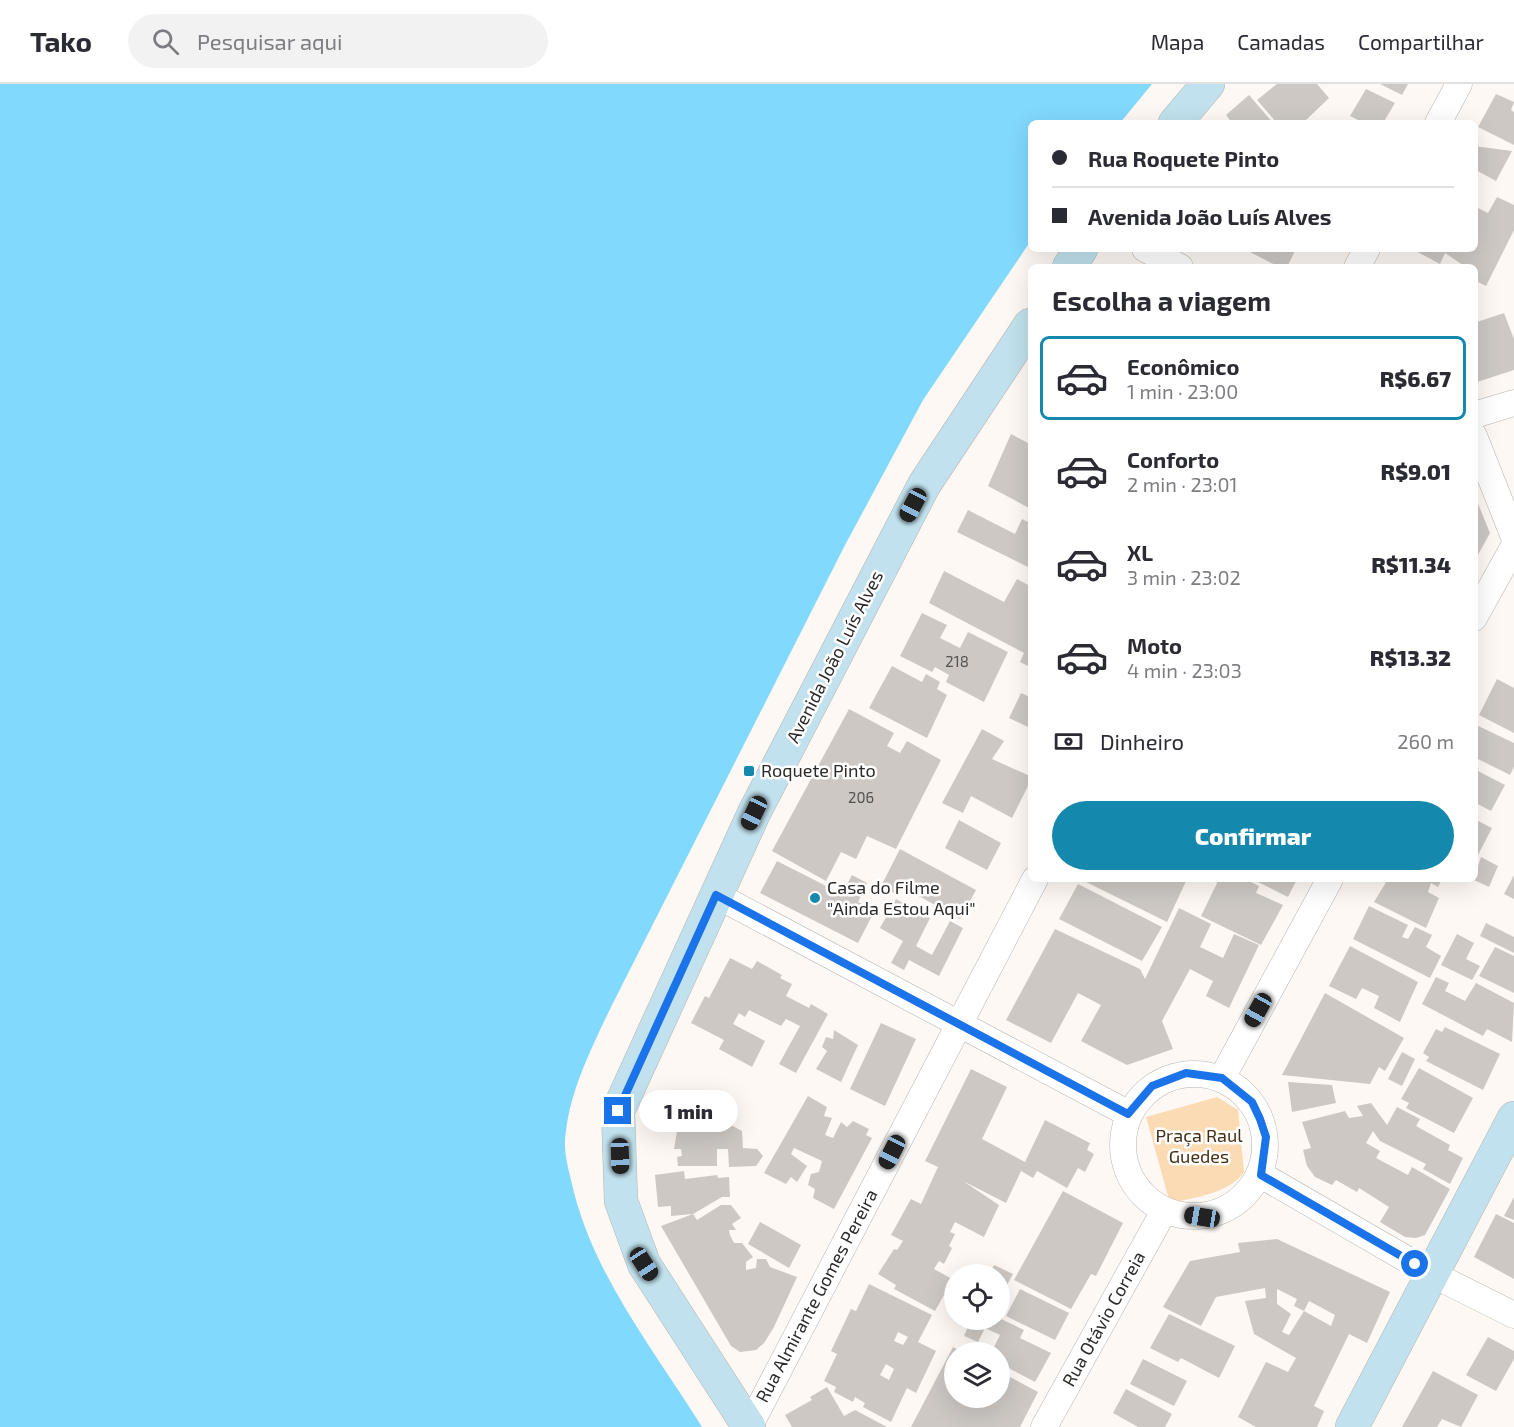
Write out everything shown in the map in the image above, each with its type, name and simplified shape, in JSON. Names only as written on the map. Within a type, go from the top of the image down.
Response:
[{"type":"street","points":[[1178,120],[1208,84]]},
{"type":"street","points":[[1440,120],[1459,84]]},
{"type":"street","points":[[1151,252],[1174,264]]},
{"type":"street","name":"Avenida João Luís Alves","points":[[749,1427],[644,1264],[621,1201],[618,1111],[754,813],[924,485],[1028,327]]},
{"type":"street","points":[[1478,414],[1514,403]]},
{"type":"street","points":[[1478,446],[1514,537]]},
{"type":"street","points":[[1478,611],[1514,546]]},
{"type":"street","name":"Rua Almirante Gomes Pereira","points":[[749,1427],[1033,882]]},
{"type":"street","points":[[1222,1078],[1328,882]]},
{"type":"street","points":[[716,895],[958,1026],[1128,1114]]},
{"type":"street","points":[[1186,1073],[1222,1078],[1252,1102],[1260,1119],[1266,1137],[1261,1175],[1237,1204],[1202,1217],[1164,1211],[1135,1187],[1122,1151],[1128,1114],[1152,1086],[1186,1073]]},
{"type":"street","points":[[1352,1427],[1434,1275],[1514,1118]]},
{"type":"street","points":[[1261,1175],[1434,1275],[1514,1315]]},
{"type":"street","name":"Rua Otávio Correia","points":[[1044,1427],[1164,1211]]},
{"type":"green space","name":"Praça Raul Guedes","points":[[1217,1097],[1238,1110],[1244,1172],[1238,1179],[1221,1190],[1170,1203],[1146,1117]]},
{"type":"water","points":[[0,84],[1152,84],[1122,120],[1028,120],[1028,245],[923,400],[844,547],[611,1007],[578,1083],[569,1115],[565,1143],[568,1168],[580,1214],[608,1278],[644,1339],[702,1427],[0,1427]]},
{"type":"building","points":[[1277,84],[1317,84],[1329,98],[1306,120],[1274,120],[1257,100]]},
{"type":"building","points":[[1380,84],[1408,84],[1402,95]]},
{"type":"building","points":[[1366,89],[1395,103],[1385,120],[1358,120],[1350,116]]},
{"type":"building","points":[[1496,94],[1514,102],[1511,110],[1514,112],[1514,145],[1478,127]]},
{"type":"building","points":[[1249,95],[1270,120],[1230,120],[1226,115]]},
{"type":"building","points":[[1478,147],[1512,151],[1496,181],[1478,171]]},
{"type":"building","points":[[1497,197],[1514,205],[1514,230],[1486,286],[1478,282],[1478,264],[1462,264],[1445,253],[1440,264],[1418,252],[1478,252],[1478,208],[1488,213]]},
{"type":"building","points":[[1250,252],[1294,252],[1288,264],[1273,264]]},
{"type":"building","points":[[1504,313],[1514,339],[1514,370],[1478,382],[1478,322]]},
{"type":"building","points":[[1011,434],[1028,443],[1028,507],[988,486]]},
{"type":"building","points":[[1478,504],[1490,533],[1478,555]]},
{"type":"building","points":[[968,510],[1015,534],[1022,519],[1028,522],[1028,567],[957,532]]},
{"type":"building","points":[[944,571],[1004,602],[1017,579],[1028,585],[1028,666],[1020,662],[1024,653],[929,603]]},
{"type":"building","points":[[922,613],[947,625],[940,638],[960,648],[968,632],[1008,652],[984,702],[946,682],[949,675],[935,667],[932,672],[900,656]]},
{"type":"building","points":[[892,666],[922,682],[926,674],[940,682],[937,689],[947,695],[927,738],[869,708]]},
{"type":"building","points":[[1497,679],[1514,688],[1514,733],[1479,715]]},
{"type":"building","points":[[1021,693],[1028,696],[1028,727],[1009,718]]},
{"type":"building","points":[[849,709],[894,733],[887,746],[900,753],[907,741],[941,760],[896,849],[867,836],[856,859],[841,852],[826,881],[772,851]]},
{"type":"building","points":[[1478,726],[1514,743],[1514,767],[1510,775],[1478,759]]},
{"type":"building","points":[[982,729],[1004,741],[992,759],[1028,775],[1028,786],[1012,818],[971,796],[963,813],[942,803]]},
{"type":"building","points":[[1478,771],[1505,785],[1491,811],[1478,804]]},
{"type":"building","points":[[959,820],[1001,843],[987,870],[945,848]]},
{"type":"building","points":[[1478,821],[1492,828],[1478,855]]},
{"type":"building","points":[[900,849],[976,890],[960,919],[901,886],[897,895],[881,886]]},
{"type":"building","points":[[1481,857],[1498,866],[1489,887],[1478,882]]},
{"type":"building","name":"Casa do Filme \"Ainda Estou Aqui\"","points":[[777,861],[842,894],[852,875],[867,883],[858,902],[875,910],[858,943],[760,893]]},
{"type":"building","points":[[1514,875],[1514,899],[1504,894]]},
{"type":"building","points":[[1086,882],[1186,882],[1167,922]]},
{"type":"building","points":[[1218,882],[1251,882],[1259,886],[1256,893],[1283,905],[1261,945],[1201,916]]},
{"type":"building","points":[[1258,882],[1296,882],[1288,897]]},
{"type":"building","points":[[1386,882],[1440,882],[1438,887],[1431,883],[1428,892],[1439,898],[1426,928],[1374,902]]},
{"type":"building","points":[[1078,884],[1162,927],[1142,961],[1059,919]]},
{"type":"building","points":[[896,899],[930,918],[916,946],[932,955],[950,921],[963,928],[939,976],[909,960],[904,970],[891,963],[903,941],[880,928]]},
{"type":"building","points":[[1369,906],[1408,925],[1402,937],[1408,939],[1415,927],[1432,935],[1426,947],[1441,956],[1430,978],[1353,939]]},
{"type":"building","points":[[1179,908],[1211,924],[1200,947],[1223,958],[1234,934],[1259,945],[1229,1008],[1206,996],[1213,981],[1190,969],[1162,1021],[1173,1049],[1127,1065],[1081,1041],[1101,1005],[1078,993],[1051,1043],[1006,1020],[1055,929],[1140,969],[1145,979]]},
{"type":"building","points":[[1486,923],[1514,937],[1514,953],[1480,936]]},
{"type":"building","points":[[1457,934],[1474,943],[1466,959],[1480,966],[1472,980],[1441,965]]},
{"type":"building","points":[[1350,946],[1418,982],[1400,1022],[1374,1008],[1379,996],[1362,988],[1356,999],[1329,986]]},
{"type":"building","points":[[1495,947],[1514,956],[1514,993],[1479,976]]},
{"type":"building","points":[[730,958],[752,969],[757,961],[782,975],[780,978],[792,984],[786,996],[809,1008],[811,1004],[828,1014],[796,1073],[779,1064],[800,1026],[786,1019],[781,1026],[749,1010],[745,1017],[739,1013],[733,1024],[765,1041],[752,1067],[719,1049],[724,1040],[691,1023],[705,996],[709,998]]},
{"type":"building","points":[[1436,977],[1449,983],[1445,991],[1465,1001],[1476,983],[1514,1003],[1512,1042],[1487,1029],[1483,1036],[1422,1004]]},
{"type":"building","points":[[1325,993],[1404,1038],[1385,1071],[1379,1067],[1370,1084],[1282,1075]]},
{"type":"building","points":[[881,1023],[916,1039],[885,1106],[850,1089]]},
{"type":"building","points":[[1445,1027],[1500,1054],[1483,1090],[1426,1061],[1429,1057],[1423,1053],[1436,1029],[1442,1032]]},
{"type":"building","points":[[834,1030],[858,1045],[841,1082],[816,1069],[827,1051],[822,1047],[826,1037],[833,1039]]},
{"type":"building","points":[[1402,1052],[1415,1059],[1402,1086],[1388,1079]]},
{"type":"building","points":[[1419,1068],[1473,1098],[1454,1133],[1406,1108],[1409,1103],[1401,1099]]},
{"type":"building","points":[[971,1069],[1007,1087],[982,1139],[1025,1162],[1045,1120],[1090,1143],[1087,1150],[1094,1154],[1085,1172],[1078,1168],[1067,1188],[1037,1171],[1033,1178],[1021,1171],[1006,1203],[963,1181],[999,1205],[984,1237],[955,1222],[950,1232],[955,1234],[949,1246],[952,1248],[944,1264],[939,1261],[934,1269],[944,1275],[944,1295],[935,1311],[894,1289],[896,1285],[878,1274],[894,1249],[897,1250],[903,1241],[891,1235],[911,1199],[921,1204],[938,1167],[925,1161]]},
{"type":"building","points":[[1288,1082],[1332,1085],[1336,1103],[1292,1112]]},
{"type":"building","points":[[808,1096],[827,1107],[824,1116],[832,1118],[825,1135],[833,1138],[841,1122],[847,1127],[853,1121],[869,1129],[866,1135],[872,1138],[834,1209],[813,1198],[815,1189],[808,1185],[811,1174],[819,1172],[822,1161],[794,1148],[791,1154],[807,1166],[797,1182],[791,1177],[786,1184],[764,1173]]},
{"type":"building","points":[[675,1098],[681,1098],[701,1110],[701,1125],[712,1124],[712,1115],[742,1131],[743,1148],[757,1149],[763,1156],[756,1166],[729,1167],[728,1149],[717,1149],[717,1166],[678,1166],[677,1157],[682,1156],[681,1149],[674,1149],[679,1119],[676,1116]]},
{"type":"building","points":[[1371,1103],[1387,1125],[1397,1107],[1420,1119],[1416,1126],[1450,1145],[1448,1150],[1463,1158],[1450,1184],[1423,1169],[1426,1164],[1380,1141],[1373,1131],[1366,1143],[1380,1151],[1376,1158],[1408,1175],[1412,1167],[1450,1189],[1425,1235],[1416,1238],[1405,1237],[1380,1222],[1389,1207],[1359,1188],[1357,1192],[1336,1180],[1332,1185],[1315,1177],[1307,1166],[1303,1150],[1311,1148],[1302,1122],[1345,1111],[1349,1118],[1363,1116],[1357,1106]]},
{"type":"building","points":[[684,1171],[685,1179],[717,1175],[718,1178],[729,1177],[730,1197],[722,1197],[693,1214],[671,1216],[671,1206],[658,1207],[655,1175]]},
{"type":"building","points":[[1063,1191],[1123,1223],[1096,1276],[1091,1274],[1071,1309],[1014,1280]]},
{"type":"building","points":[[1514,1197],[1514,1220],[1504,1216]]},
{"type":"building","points":[[721,1205],[731,1205],[741,1218],[732,1224],[736,1230],[729,1230],[730,1235],[734,1243],[742,1243],[753,1257],[746,1262],[746,1270],[756,1268],[757,1259],[766,1259],[770,1267],[797,1277],[774,1327],[764,1343],[756,1350],[740,1352],[731,1346],[661,1226],[693,1214],[697,1220]]},
{"type":"building","points":[[1496,1214],[1514,1223],[1514,1279],[1474,1257]]},
{"type":"building","points":[[760,1222],[801,1245],[789,1268],[748,1244]]},
{"type":"building","points":[[1277,1239],[1390,1292],[1367,1343],[1349,1334],[1314,1406],[1324,1411],[1317,1427],[1256,1427],[1238,1417],[1266,1362],[1288,1372],[1296,1358],[1254,1334],[1245,1301],[1266,1298],[1265,1288],[1216,1297],[1201,1326],[1163,1307],[1190,1261],[1240,1252],[1238,1243]],"holes":[[[1277,1289],[1297,1299],[1294,1306],[1304,1311],[1289,1335],[1282,1332],[1291,1314],[1277,1304]],[[1309,1301],[1335,1315],[1331,1326],[1304,1311]]]},
{"type":"building","points":[[869,1284],[932,1315],[918,1342],[936,1351],[916,1393],[907,1388],[891,1422],[863,1407],[865,1403],[855,1397],[853,1402],[834,1392],[836,1387],[824,1381],[837,1354],[831,1351],[851,1309],[856,1311]],"holes":[[[898,1332],[908,1337],[903,1345],[894,1341]],[[886,1364],[894,1369],[889,1380],[880,1375]]]},
{"type":"building","points":[[1020,1289],[1069,1313],[1055,1340],[1010,1318],[1010,1308]]},
{"type":"building","points":[[1169,1314],[1235,1346],[1219,1378],[1181,1358],[1178,1362],[1150,1348]]},
{"type":"building","points":[[1010,1323],[1024,1330],[1020,1338],[1051,1353],[1035,1382],[1010,1369],[1010,1342],[996,1342],[1000,1335],[989,1330],[1010,1330]]},
{"type":"building","points":[[967,1330],[984,1330],[978,1342],[964,1336]]},
{"type":"building","points":[[1488,1337],[1514,1351],[1514,1359],[1496,1391],[1466,1375]]},
{"type":"building","points":[[1143,1359],[1187,1381],[1174,1406],[1130,1384]]},
{"type":"building","points":[[944,1364],[944,1408],[1010,1408],[1010,1377],[1038,1392],[1020,1427],[911,1427]]},
{"type":"building","points":[[1433,1371],[1478,1395],[1461,1427],[1442,1419],[1437,1427],[1402,1427]]},
{"type":"building","points":[[827,1387],[844,1416],[855,1410],[887,1427],[792,1427],[785,1415],[812,1400],[810,1397]]},
{"type":"building","points":[[1126,1389],[1172,1414],[1165,1427],[1138,1427],[1113,1413]]},
{"type":"place","name":"Roquete Pinto","points":[[749,771]]},
{"type":"place","name":"Casa do Filme \"Ainda Estou Aqui\"","points":[[815,898]]},
{"type":"route","points":[[618,1111],[716,895],[958,1026],[1128,1114],[1152,1086],[1186,1073],[1222,1078],[1252,1102],[1260,1119],[1266,1137],[1261,1175],[1415,1264]]}]
